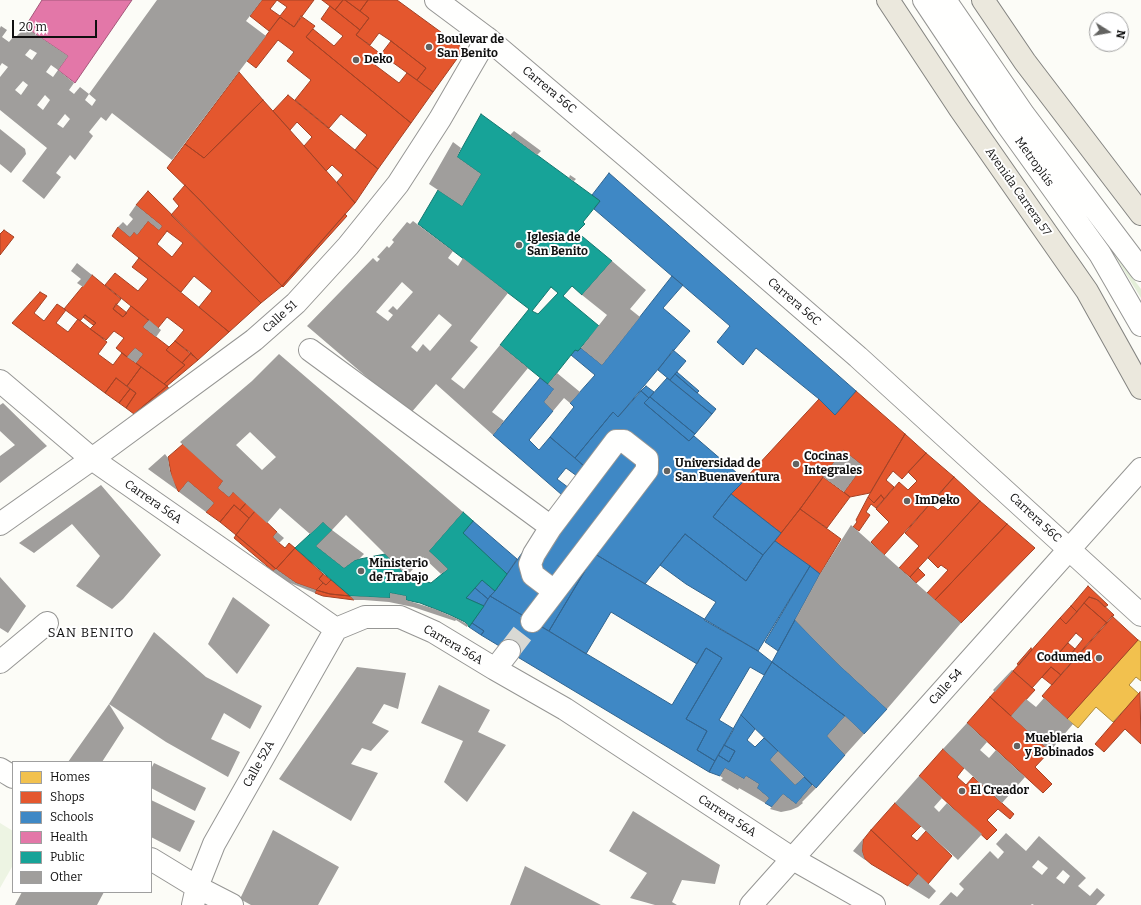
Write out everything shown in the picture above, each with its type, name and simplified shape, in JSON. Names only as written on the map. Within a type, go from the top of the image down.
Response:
[{"type":"main road","name":"Avenida Carrera 57","points":[[888,0],[960,109],[1086,292],[1141,388]]},
{"type":"main road","points":[[983,0],[1025,62],[1141,214]]},
{"type":"street","name":"Carrera 56C","points":[[436,0],[486,38],[632,161],[852,352],[1141,615]]},
{"type":"street","name":"Metroplús","points":[[924,0],[1006,123],[1100,254],[1141,325]]},
{"type":"street","name":"Metroplús","points":[[945,0],[1024,115],[1141,270]]},
{"type":"street","name":"Calle 51","points":[[0,524],[92,459],[254,340],[296,303],[348,246],[398,184],[440,119],[486,38]]},
{"type":"street","points":[[310,350],[551,527]]},
{"type":"street","name":"Carrera 56A","points":[[0,381],[92,459],[336,629],[365,617],[400,617],[434,632],[495,670],[565,709],[793,859],[874,905]]},
{"type":"street","points":[[532,621],[647,470],[647,458],[624,441],[616,442],[551,527],[534,554],[530,564],[533,575],[554,591]]},
{"type":"street","name":"Calle 54","points":[[751,905],[1141,469]]},
{"type":"street","points":[[0,662],[47,623]]},
{"type":"street","name":"Calle 52A","points":[[195,896],[214,844],[336,629]]},
{"type":"street","points":[[495,670],[509,651]]},
{"type":"street","points":[[0,769],[12,776]]},
{"type":"street","points":[[152,860],[195,896],[232,905]]},
{"type":"green space","points":[[1110,248],[1141,289],[1141,298]]},
{"type":"green space","points":[[0,823],[12,830],[12,867],[0,888]]},
{"type":"building: Homes","points":[[1138,640],[1141,642],[1141,681],[1136,677],[1129,685],[1139,694],[1113,722],[1096,707],[1078,728],[1067,719]]},
{"type":"building: Shops","points":[[262,0],[277,0],[314,0],[294,27],[280,17],[269,31],[250,16]],"holes":[[[277,0],[287,7],[280,16],[270,9]]]},
{"type":"building: Shops","points":[[322,0],[343,0],[335,10]]},
{"type":"building: Shops","points":[[343,0],[369,18],[360,30],[335,10]]},
{"type":"building: Shops","points":[[345,0],[368,0],[360,11]]},
{"type":"building: Shops","name":"Boulevar de San Benito","points":[[368,0],[397,0],[464,49],[433,92],[417,80],[426,68],[391,41],[379,33],[370,45],[356,35],[369,18],[360,11]]},
{"type":"building: Shops","name":"Deko","points":[[330,6],[360,30],[356,35],[382,55],[375,65],[399,83],[407,73],[433,92],[411,123],[306,37],[313,29],[334,46],[343,36],[321,19]]},
{"type":"building: Shops","points":[[301,16],[315,26],[306,37],[411,123],[378,169],[355,150],[367,135],[341,114],[329,128],[295,100],[311,80],[287,61],[294,52],[278,40],[256,68],[247,61],[280,17],[294,27]]},
{"type":"building: Shops","points":[[391,41],[426,68],[417,80],[381,54]]},
{"type":"building: Shops","points":[[239,72],[263,100],[204,158],[185,144]]},
{"type":"building: Shops","points":[[288,95],[378,169],[355,203],[337,182],[343,175],[332,165],[326,171],[304,146],[312,137],[297,122],[290,130],[273,111]]},
{"type":"building: Shops","points":[[263,100],[355,203],[282,286],[201,201],[167,168],[185,144],[204,158]]},
{"type":"building: Shops","points":[[185,185],[282,286],[261,303],[171,215],[179,206],[173,199]]},
{"type":"building: Shops","points":[[148,191],[261,303],[229,332],[199,307],[212,291],[194,276],[181,292],[112,236],[118,227],[130,237],[134,232],[137,235],[148,221],[159,230],[162,226],[136,205]],"holes":[[[167,231],[183,243],[172,257],[157,244]]]},
{"type":"building: Shops","points":[[345,214],[347,216],[283,287],[282,286]]},
{"type":"building: Shops","points":[[4,230],[14,237],[0,255],[0,234]]},
{"type":"building: Shops","points":[[139,258],[229,332],[198,360],[175,341],[184,330],[167,317],[158,328],[105,285],[115,273],[138,291],[148,279],[132,267]]},
{"type":"building: Shops","points":[[92,275],[121,299],[113,309],[123,317],[131,306],[149,320],[143,327],[169,347],[166,350],[185,365],[164,384],[136,363],[143,354],[135,348],[127,357],[116,348],[124,338],[114,331],[106,340],[90,329],[96,323],[85,315],[80,321],[64,309]]},
{"type":"building: Shops","points":[[40,292],[47,296],[34,313],[44,321],[57,304],[66,310],[56,323],[68,332],[78,319],[107,342],[98,354],[113,365],[122,353],[141,367],[127,386],[116,378],[105,393],[12,323]]},
{"type":"building: Shops","points":[[116,304],[127,313],[123,317],[113,309]]},
{"type":"building: Shops","points":[[85,315],[96,323],[93,325],[83,317]]},
{"type":"building: Shops","points":[[175,341],[191,353],[182,363],[166,350]]},
{"type":"building: Shops","points":[[191,353],[198,360],[167,386],[164,384],[185,365],[182,363]]},
{"type":"building: Shops","points":[[141,367],[167,386],[134,414],[126,408],[136,393],[127,386]]},
{"type":"building: Shops","points":[[116,378],[130,389],[119,403],[105,393]]},
{"type":"building: Shops","points":[[167,386],[171,391],[139,418],[134,414]]},
{"type":"building: Shops","points":[[130,389],[136,393],[126,408],[119,403]]},
{"type":"building: Shops","name":"Cocinas Integrales","points":[[856,391],[905,434],[870,493],[850,497],[844,492],[863,466],[843,450],[781,533],[731,494],[819,399],[835,415]]},
{"type":"building: Shops","points":[[905,434],[926,453],[902,479],[893,471],[886,480],[894,487],[884,499],[881,495],[874,503],[868,497]]},
{"type":"building: Shops","points":[[183,444],[223,481],[218,488],[229,497],[233,492],[246,503],[240,510],[234,505],[220,522],[206,512],[214,503],[188,481],[179,492],[178,491],[172,479],[168,457]]},
{"type":"building: Shops","name":"ImDeko","points":[[926,453],[954,477],[884,555],[871,542],[889,522],[876,509],[899,482],[908,490],[917,481],[908,472]]},
{"type":"building: Shops","points":[[823,477],[850,497],[827,528],[800,509]]},
{"type":"building: Shops","points":[[954,477],[980,501],[910,577],[899,568],[919,546],[905,533],[930,504],[938,510],[944,504],[937,497]]},
{"type":"building: Shops","points":[[881,495],[884,499],[876,508],[871,504],[866,512],[870,515],[859,531],[853,527],[857,522],[856,520],[868,497],[874,503]]},
{"type":"building: Shops","points":[[980,501],[1007,524],[935,600],[927,593],[948,570],[941,565],[938,568],[928,558]]},
{"type":"building: Shops","points":[[246,503],[255,511],[249,518],[240,510]]},
{"type":"building: Shops","points":[[234,505],[249,518],[236,535],[220,522]]},
{"type":"building: Shops","points":[[800,509],[841,539],[820,574],[775,541]]},
{"type":"building: Shops","points":[[255,511],[277,532],[273,537],[279,543],[285,548],[289,543],[295,548],[276,569],[236,535]]},
{"type":"building: Shops","points":[[1007,524],[1035,548],[961,623],[935,600]]},
{"type":"building: Shops","points":[[236,535],[276,569],[273,571],[234,538]]},
{"type":"building: Shops","points":[[295,548],[323,574],[319,579],[323,583],[316,590],[296,583],[276,569]]},
{"type":"building: Shops","points":[[918,568],[925,575],[916,583],[910,577]]},
{"type":"building: Shops","points":[[323,574],[331,580],[326,585],[319,579]]},
{"type":"building: Shops","points":[[331,580],[350,596],[330,594],[316,590],[323,583],[326,585]]},
{"type":"building: Shops","points":[[1088,586],[1108,605],[1105,607],[1096,599],[1089,597],[1077,612],[1071,606]]},
{"type":"building: Shops","points":[[316,590],[330,594],[350,596],[354,600],[323,596],[315,593]]},
{"type":"building: Shops","points":[[1089,597],[1098,600],[1114,615],[1107,623],[1084,603]]},
{"type":"building: Shops","points":[[1084,603],[1107,623],[1061,675],[1051,667],[1032,688],[1013,671],[1060,618],[1066,624]],"holes":[[[1076,633],[1083,639],[1067,659],[1059,653]]]},
{"type":"building: Shops","points":[[1071,606],[1077,612],[1066,624],[1060,618]]},
{"type":"building: Shops","name":"Codumed","points":[[1112,616],[1138,640],[1067,719],[1042,696]]},
{"type":"building: Shops","points":[[1068,643],[1075,649],[1067,659],[1059,653]]},
{"type":"building: Shops","points":[[1031,648],[1032,650],[1019,665],[1017,664]]},
{"type":"building: Shops","points":[[1051,667],[1061,675],[1052,685],[1042,677]]},
{"type":"building: Shops","points":[[1013,671],[1035,690],[1011,716],[990,697]]},
{"type":"building: Shops","points":[[1140,692],[1141,744],[1125,729],[1104,752],[1095,744]]},
{"type":"building: Shops","name":"Muebleria y Bobinados","points":[[990,697],[1050,751],[1035,767],[1052,784],[1043,793],[967,723]]},
{"type":"building: Shops","name":"El Creador","points":[[943,749],[964,768],[957,777],[966,785],[973,777],[1014,814],[1010,819],[998,809],[987,820],[997,830],[987,840],[919,776]]},
{"type":"building: Shops","points":[[895,803],[921,826],[911,836],[917,841],[926,831],[952,856],[928,884],[871,830]]},
{"type":"building: Shops","points":[[871,830],[918,874],[908,886],[871,864],[864,858],[862,851],[863,840]]},
{"type":"building: Schools","points":[[609,173],[856,391],[835,415],[819,399],[756,348],[743,365],[717,342],[730,326],[594,209],[600,201],[592,195]]},
{"type":"building: Schools","points":[[672,276],[683,285],[663,308],[690,331],[618,417],[613,412],[575,458],[550,437],[574,407],[570,403],[595,375],[571,355],[575,350],[578,351],[581,348],[602,365]]},
{"type":"building: Schools","points":[[673,350],[686,361],[670,380],[658,370]]},
{"type":"building: Schools","points":[[677,372],[699,391],[697,393],[675,374]]},
{"type":"building: Schools","points":[[675,374],[716,409],[712,414],[670,380]]},
{"type":"building: Schools","points":[[540,378],[554,389],[544,402],[553,411],[529,440],[539,450],[550,437],[584,466],[577,476],[566,468],[557,479],[569,488],[562,495],[493,435]]},
{"type":"building: Schools","points":[[667,378],[712,414],[695,434],[650,397]]},
{"type":"building: Schools","points":[[646,386],[654,392],[649,398],[641,391]]},
{"type":"building: Schools","points":[[641,391],[649,398],[644,403],[689,441],[694,436],[745,480],[731,494],[713,517],[763,555],[746,581],[685,534],[645,584],[595,554],[549,631],[490,596],[584,466],[575,458],[613,412],[618,417]]},
{"type":"building: Schools","points":[[650,397],[695,434],[689,441],[644,403]]},
{"type":"building: Schools","points":[[731,494],[781,533],[763,555],[713,517]]},
{"type":"building: Schools","points":[[473,521],[517,559],[507,574],[463,533]]},
{"type":"building: Schools","points":[[685,534],[746,581],[763,555],[775,541],[810,566],[758,651],[704,620],[716,602],[686,584],[660,565]]},
{"type":"building: Schools","points":[[595,554],[758,651],[772,662],[764,675],[750,667],[719,720],[734,729],[715,761],[697,750],[707,731],[686,719],[722,658],[706,648],[697,664],[611,612],[586,654],[549,631]]},
{"type":"building: Schools","points":[[810,566],[820,574],[778,651],[765,642]]},
{"type":"building: Schools","points":[[482,580],[495,591],[488,599],[475,588]]},
{"type":"building: Schools","points":[[475,588],[488,599],[484,606],[466,598]]},
{"type":"building: Schools","points":[[490,596],[672,705],[706,648],[722,658],[686,719],[707,731],[697,750],[715,761],[709,772],[481,635],[484,631],[472,623]]},
{"type":"building: Schools","points":[[795,620],[836,662],[887,709],[864,734],[845,716],[772,662]]},
{"type":"building: Schools","points":[[472,623],[484,631],[481,635],[469,627]]},
{"type":"building: Schools","points":[[772,662],[845,716],[827,736],[845,755],[816,788],[741,715]]},
{"type":"building: Schools","points":[[741,715],[755,729],[747,740],[755,747],[764,738],[778,751],[770,760],[795,785],[804,777],[812,785],[796,804],[783,794],[772,807],[765,803],[769,798],[757,788],[759,784],[746,776],[744,779],[725,768],[720,776],[709,772],[718,755],[729,762],[735,751],[724,745]]},
{"type":"building: Schools","points":[[724,745],[735,751],[729,762],[718,755]]},
{"type":"building: Health","points":[[42,0],[132,0],[75,83],[58,70],[68,56],[25,27]]},
{"type":"building: Public","name":"Iglesia de San Benito","points":[[481,114],[600,201],[583,222],[585,224],[577,232],[612,261],[582,295],[572,286],[563,296],[599,326],[578,351],[575,350],[548,384],[500,345],[529,309],[418,224],[438,190],[462,206],[481,174],[457,157]],"holes":[[[551,287],[558,293],[538,314],[532,311]]]},
{"type":"building: Public","name":"Ministerio de Trabajo","points":[[463,512],[473,521],[463,533],[507,574],[495,591],[482,580],[466,598],[484,606],[469,627],[465,622],[448,614],[420,603],[406,600],[406,596],[390,593],[390,598],[350,596],[295,548],[323,522],[332,530],[316,546],[344,568],[355,560],[385,554],[407,576],[431,583],[448,569],[429,551]]},
{"type":"building: Other","points":[[157,0],[262,0],[246,21],[266,36],[172,160],[112,113],[106,121],[101,117],[89,132],[93,136],[75,160],[70,155],[56,173],[61,177],[44,199],[22,181],[47,148],[0,110],[0,77],[8,67],[2,63],[0,66],[0,28],[1,26],[7,30],[2,37],[9,42],[25,27],[68,56],[58,70],[74,83],[69,90],[74,94],[80,87],[89,94]],"holes":[[[30,49],[37,53],[32,60],[25,55]],[[51,65],[58,70],[53,77],[46,72]],[[23,81],[28,85],[21,95],[15,90]],[[89,94],[96,100],[92,106],[85,100]],[[45,95],[50,100],[43,110],[37,105]],[[65,114],[70,119],[63,128],[57,124]]]},
{"type":"building: Other","points":[[0,129],[25,149],[26,154],[11,173],[0,164]]},
{"type":"building: Other","points":[[514,131],[541,151],[537,155],[510,135]]},
{"type":"building: Other","points":[[453,142],[461,148],[457,157],[481,174],[462,206],[429,184]]},
{"type":"building: Other","points":[[570,175],[576,179],[574,181],[569,178]]},
{"type":"building: Other","points":[[136,205],[162,226],[159,230],[148,221],[137,235],[134,232],[130,237],[118,227],[123,222],[127,226],[133,219],[129,215]]},
{"type":"building: Other","points":[[413,221],[453,251],[448,258],[458,266],[463,258],[508,293],[470,341],[478,347],[451,379],[464,389],[500,345],[528,368],[492,412],[504,421],[493,435],[436,384],[410,414],[307,326],[373,258],[377,262],[380,259],[377,257],[387,246],[389,248],[394,242],[392,240],[407,222],[410,224]],"holes":[[[402,282],[413,292],[397,310],[393,306],[388,311],[393,315],[388,321],[376,312]],[[439,314],[452,325],[430,351],[423,344],[417,352],[411,347]]]},
{"type":"building: Other","points":[[612,261],[646,290],[630,309],[640,317],[602,365],[581,348],[607,315],[582,295]]},
{"type":"building: Other","points":[[77,263],[92,275],[83,287],[77,283],[81,279],[71,271]]},
{"type":"building: Other","points":[[149,320],[161,330],[156,337],[143,327]]},
{"type":"building: Other","points":[[135,348],[143,354],[136,363],[127,357]]},
{"type":"building: Other","points":[[279,354],[463,512],[429,551],[448,569],[441,574],[423,557],[407,576],[346,515],[332,530],[323,522],[310,534],[280,508],[267,523],[233,492],[229,497],[218,488],[223,481],[180,442],[252,381]],"holes":[[[250,432],[276,457],[262,470],[236,445]]]},
{"type":"building: Other","points":[[557,373],[580,392],[570,403],[564,398],[553,411],[544,402],[554,389],[548,384]]},
{"type":"building: Other","points":[[3,403],[47,446],[0,483],[0,456],[15,445],[0,431],[0,405]]},
{"type":"building: Other","points":[[843,450],[863,466],[844,492],[823,477]]},
{"type":"building: Other","points":[[165,454],[168,458],[170,471],[177,490],[148,469]]},
{"type":"building: Other","points":[[188,481],[214,503],[206,512],[179,492]]},
{"type":"building: Other","points":[[101,485],[161,555],[123,599],[112,609],[76,586],[100,556],[72,524],[34,553],[19,543]]},
{"type":"building: Other","points":[[851,525],[961,623],[887,709],[836,662],[795,620],[820,574]]},
{"type":"building: Other","points":[[332,530],[364,554],[359,559],[355,560],[344,568],[316,546]]},
{"type":"building: Other","points":[[277,532],[284,538],[279,543],[273,537]]},
{"type":"building: Other","points":[[276,569],[296,583],[316,590],[315,593],[288,582],[287,584],[273,571]]},
{"type":"building: Other","points":[[0,577],[26,606],[8,633],[0,628]]},
{"type":"building: Other","points":[[390,593],[406,596],[406,600],[435,609],[468,625],[467,627],[456,620],[455,621],[413,607],[389,602],[354,600],[350,596],[390,598]]},
{"type":"building: Other","points":[[233,597],[270,625],[237,674],[208,644]]},
{"type":"building: Other","points":[[154,632],[206,677],[262,706],[250,729],[224,713],[211,739],[240,752],[228,777],[166,742],[109,704]]},
{"type":"building: Other","points":[[357,667],[406,673],[398,709],[384,704],[372,723],[389,731],[371,751],[362,748],[351,764],[378,773],[351,821],[279,779]]},
{"type":"building: Other","points":[[1012,670],[1013,671],[995,692],[993,690]]},
{"type":"building: Other","points":[[439,685],[490,710],[478,732],[506,745],[467,802],[444,782],[463,741],[421,723]]},
{"type":"building: Other","points":[[1044,698],[1073,724],[1050,751],[1011,716],[1026,699],[1036,707]]},
{"type":"building: Other","points":[[109,704],[124,728],[103,761],[69,761]]},
{"type":"building: Other","points":[[845,716],[864,734],[845,755],[827,736]]},
{"type":"building: Other","points":[[967,723],[987,742],[980,750],[989,758],[996,750],[1025,777],[1002,803],[943,749]]},
{"type":"building: Other","points":[[778,751],[804,777],[795,785],[770,760]]},
{"type":"building: Other","points":[[154,763],[206,788],[195,811],[152,789],[152,767]]},
{"type":"building: Other","points":[[725,768],[744,779],[746,776],[759,784],[757,788],[769,798],[765,803],[739,788],[738,790],[721,780],[723,778],[720,776]]},
{"type":"building: Other","points":[[919,776],[942,798],[934,807],[939,812],[947,803],[982,834],[958,860],[895,803]]},
{"type":"building: Other","points":[[812,785],[816,788],[798,807],[781,812],[770,809],[783,794],[796,804]]},
{"type":"building: Other","points":[[152,800],[195,821],[180,852],[152,838]]},
{"type":"building: Other","points":[[633,811],[720,865],[715,884],[682,880],[672,902],[677,905],[655,905],[630,898],[647,873],[609,851]]},
{"type":"building: Other","points":[[273,830],[339,867],[318,905],[251,905],[240,899]]},
{"type":"building: Other","points":[[1006,833],[1026,851],[1039,836],[1086,878],[1078,886],[1090,896],[1097,888],[1105,895],[1096,905],[939,905],[951,892],[957,897],[964,889],[959,884],[990,851],[998,859],[1004,852],[996,844]],"holes":[[[1038,860],[1048,868],[1042,875],[1032,867]],[[1063,870],[1070,876],[1064,884],[1056,878]]]},
{"type":"building: Other","points":[[863,839],[862,851],[865,860],[853,851]]},
{"type":"building: Other","points":[[525,866],[601,905],[510,905]]},
{"type":"building: Other","points":[[918,874],[936,891],[929,899],[908,886]]},
{"type":"building: Other","points":[[21,893],[103,893],[97,905],[15,905]]},
{"type":"tunnel","points":[[509,651],[532,621]]},
{"type":"place","name":"Boulevar de San Benito","points":[[429,47]]},
{"type":"place","name":"Deko","points":[[356,60]]},
{"type":"place","name":"Iglesia de San Benito","points":[[519,245]]},
{"type":"place","name":"Cocinas Integrales","points":[[796,464]]},
{"type":"place","name":"Universidad de San Buenaventura","points":[[667,471]]},
{"type":"place","name":"ImDeko","points":[[907,501]]},
{"type":"place","name":"Ministerio de Trabajo","points":[[361,571]]},
{"type":"place","name":"Codumed","points":[[1099,658]]},
{"type":"place","name":"Muebleria y Bobinados","points":[[1017,746]]},
{"type":"place","name":"El Creador","points":[[962,791]]},
{"type":"district","name":"SAN BENITO","points":[[91,633]]}]
